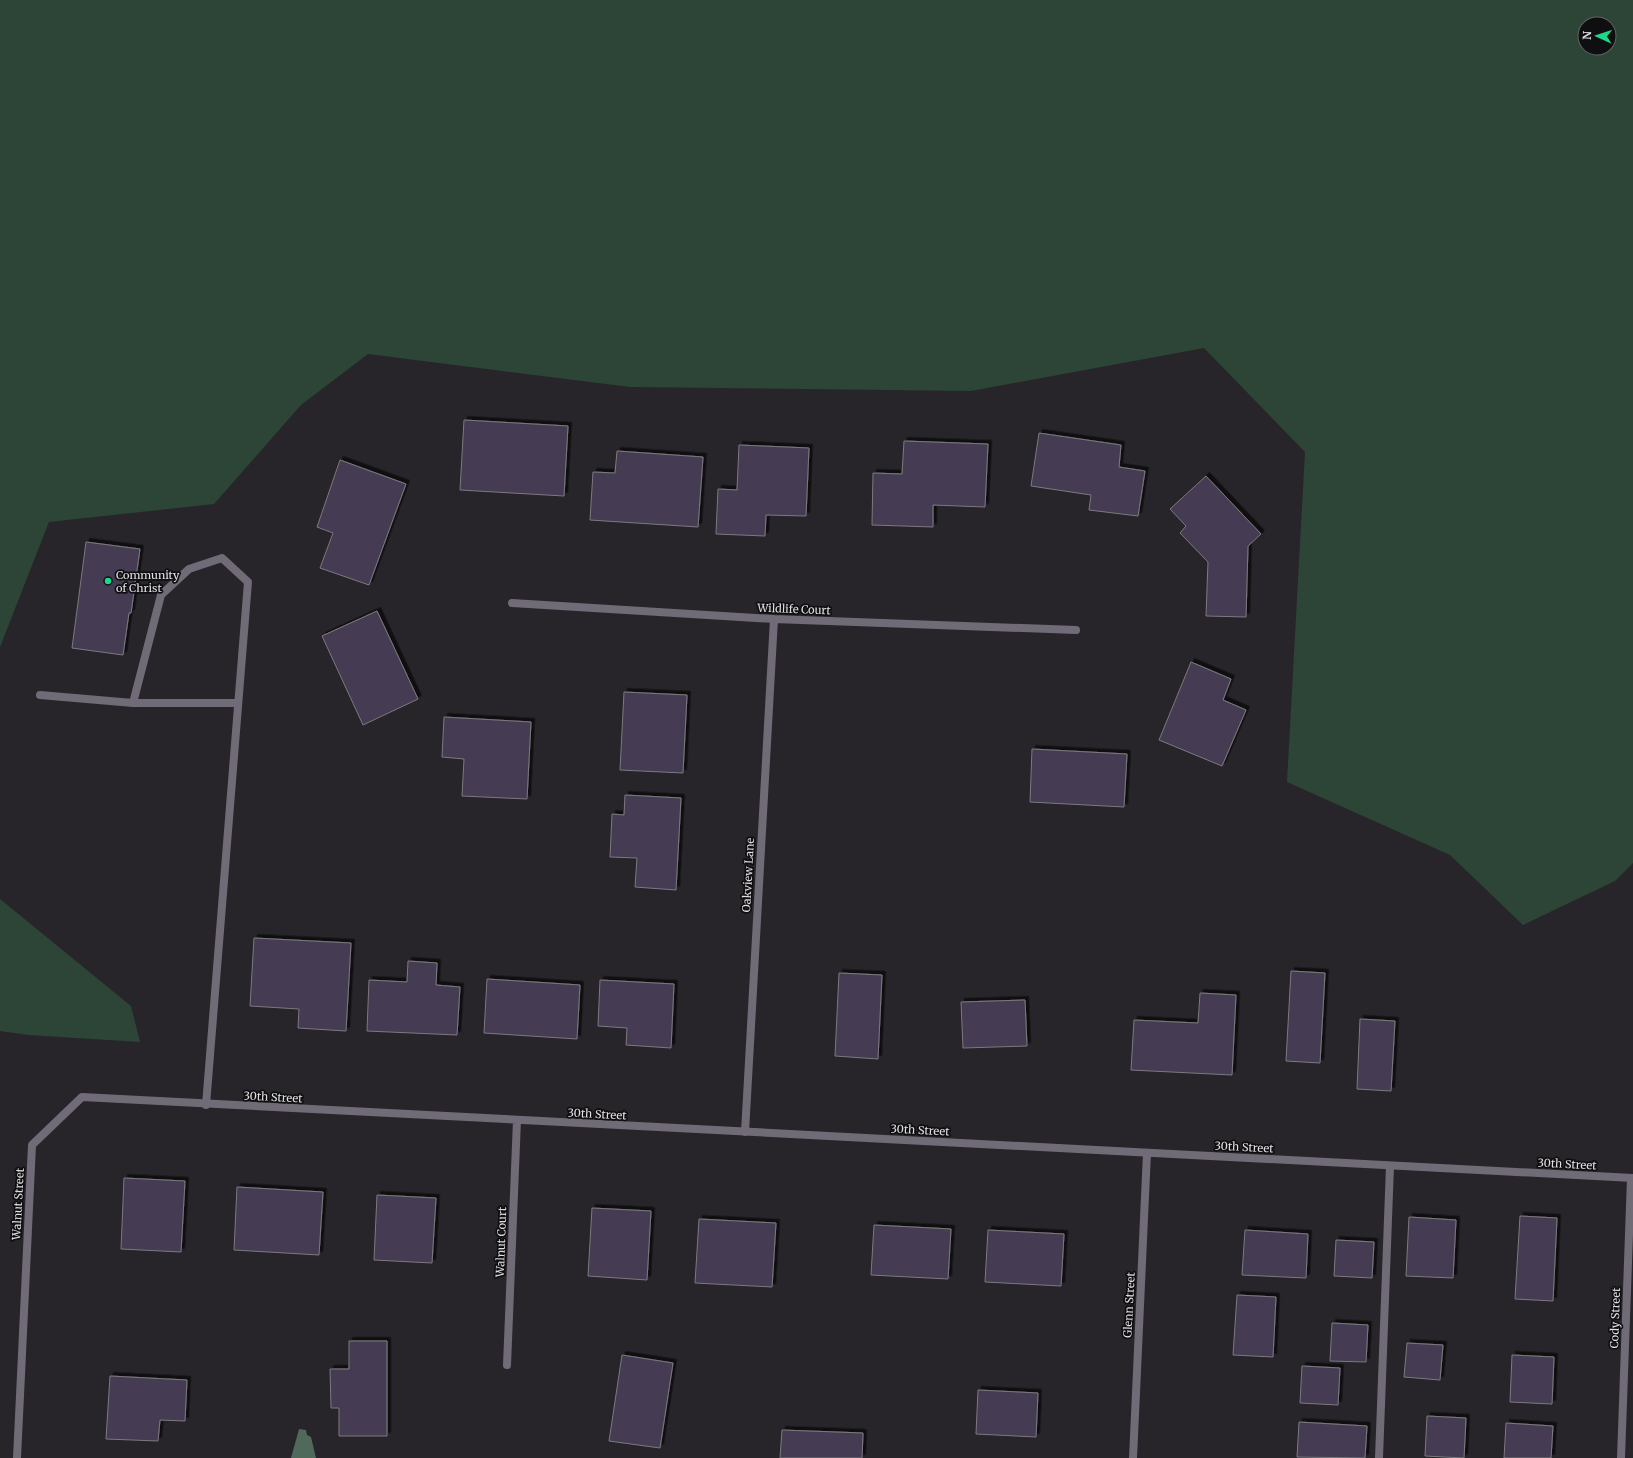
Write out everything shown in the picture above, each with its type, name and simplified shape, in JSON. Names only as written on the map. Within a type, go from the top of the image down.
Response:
[{"type":"street","points":[[133,703],[161,595],[189,569],[222,558],[248,582],[206,1105]]},
{"type":"street","name":"Wildlife Court","points":[[512,603],[774,619],[1076,630]]},
{"type":"street","name":"Oakview Lane","points":[[744,1132],[774,619]]},
{"type":"street","points":[[40,695],[133,703],[238,703]]},
{"type":"street","name":"Walnut Street","points":[[17,1458],[32,1145],[82,1097],[206,1105]]},
{"type":"street","name":"30th Street","points":[[206,1105],[1632,1178]]},
{"type":"street","name":"Walnut Court","points":[[507,1365],[517,1120]]},
{"type":"street","name":"Glenn Street","points":[[1133,1458],[1147,1153]]},
{"type":"street","points":[[1379,1458],[1390,1166]]},
{"type":"street","name":"Cody Street","points":[[1621,1458],[1632,1178]]},
{"type":"shaded area","points":[[0,0],[1633,0],[1633,863],[1615,881],[1523,925],[1450,855],[1287,782],[1305,452],[1204,348],[971,391],[630,387],[368,354],[301,405],[214,504],[49,522],[0,647]]},
{"type":"shaded area","points":[[0,899],[131,1006],[140,1042],[28,1035],[0,1031]]},
{"type":"shaded area","points":[[299,1429],[306,1430],[307,1435],[311,1437],[316,1458],[291,1458]]},
{"type":"building","points":[[464,420],[568,426],[564,496],[460,490]]},
{"type":"building","points":[[1039,433],[1121,445],[1119,467],[1145,471],[1138,516],[1089,510],[1091,495],[1031,486]]},
{"type":"building","points":[[904,441],[988,444],[985,507],[933,505],[933,527],[872,525],[873,473],[902,474]]},
{"type":"building","points":[[739,445],[809,448],[806,516],[766,515],[765,536],[716,534],[718,489],[737,490]]},
{"type":"building","points":[[617,451],[703,457],[698,527],[590,520],[593,472],[615,473]]},
{"type":"building","points":[[340,460],[406,484],[369,585],[320,568],[333,533],[317,527]]},
{"type":"building","points":[[1206,476],[1261,534],[1248,546],[1246,617],[1206,616],[1208,562],[1180,533],[1186,526],[1170,509]]},
{"type":"building","name":"Community of Christ","points":[[86,542],[140,549],[131,613],[129,613],[123,655],[72,648]]},
{"type":"building","points":[[377,611],[418,699],[363,725],[322,636]]},
{"type":"building","points":[[1191,662],[1231,679],[1223,700],[1246,710],[1222,766],[1159,740]]},
{"type":"building","points":[[624,692],[687,695],[683,773],[620,770]]},
{"type":"building","points":[[444,717],[531,722],[527,799],[462,796],[464,759],[442,757]]},
{"type":"building","points":[[1032,749],[1127,754],[1124,807],[1030,802]]},
{"type":"building","points":[[625,795],[681,798],[676,890],[635,887],[637,858],[610,857],[612,814],[624,815]]},
{"type":"building","points":[[254,938],[351,943],[346,1031],[298,1028],[299,1009],[250,1006]]},
{"type":"building","points":[[408,961],[437,963],[436,985],[460,987],[457,1035],[367,1031],[369,980],[407,982]]},
{"type":"building","points":[[1291,971],[1325,973],[1320,1063],[1286,1061]]},
{"type":"building","points":[[839,973],[882,975],[878,1059],[835,1056]]},
{"type":"building","points":[[487,979],[580,985],[577,1039],[484,1033]]},
{"type":"building","points":[[600,980],[674,984],[671,1048],[626,1045],[627,1028],[598,1026]]},
{"type":"building","points":[[1200,993],[1236,995],[1232,1075],[1131,1070],[1134,1020],[1198,1023]]},
{"type":"building","points":[[1025,1000],[1027,1046],[963,1048],[961,1002]]},
{"type":"building","points":[[1360,1019],[1395,1021],[1391,1091],[1357,1089]]},
{"type":"building","points":[[124,1178],[185,1181],[181,1252],[121,1249]]},
{"type":"building","points":[[237,1187],[323,1192],[319,1255],[234,1250]]},
{"type":"building","points":[[377,1195],[436,1198],[432,1263],[374,1260]]},
{"type":"building","points":[[592,1208],[651,1211],[647,1280],[588,1276]]},
{"type":"building","points":[[1520,1216],[1557,1218],[1553,1301],[1515,1299]]},
{"type":"building","points":[[1409,1217],[1456,1220],[1453,1278],[1406,1276]]},
{"type":"building","points":[[699,1219],[776,1223],[772,1287],[695,1283]]},
{"type":"building","points":[[874,1225],[951,1229],[948,1279],[871,1275]]},
{"type":"building","points":[[988,1230],[1064,1234],[1061,1286],[985,1282]]},
{"type":"building","points":[[1245,1230],[1308,1234],[1306,1278],[1242,1275]]},
{"type":"building","points":[[1336,1240],[1374,1242],[1372,1278],[1334,1276]]},
{"type":"building","points":[[1237,1295],[1276,1297],[1273,1357],[1233,1355]]},
{"type":"building","points":[[1332,1323],[1368,1325],[1366,1362],[1330,1361]]},
{"type":"building","points":[[349,1341],[387,1341],[387,1436],[339,1436],[339,1408],[331,1408],[330,1369],[349,1369]]},
{"type":"building","points":[[1407,1343],[1443,1345],[1440,1380],[1404,1377]]},
{"type":"building","points":[[622,1355],[673,1363],[660,1448],[609,1441]]},
{"type":"building","points":[[1512,1355],[1554,1357],[1552,1404],[1510,1402]]},
{"type":"building","points":[[1302,1366],[1340,1368],[1338,1405],[1300,1403]]},
{"type":"building","points":[[110,1376],[187,1380],[185,1421],[160,1420],[158,1441],[106,1439]]},
{"type":"building","points":[[978,1390],[1038,1393],[1036,1437],[976,1434]]},
{"type":"building","points":[[1427,1416],[1466,1418],[1464,1458],[1425,1456]]},
{"type":"building","points":[[1299,1422],[1367,1426],[1365,1458],[1297,1457]]},
{"type":"building","points":[[1506,1423],[1553,1426],[1551,1458],[1504,1458]]},
{"type":"building","points":[[782,1430],[863,1433],[862,1458],[780,1458]]},
{"type":"place","name":"Community of Christ","points":[[108,581]]}]
